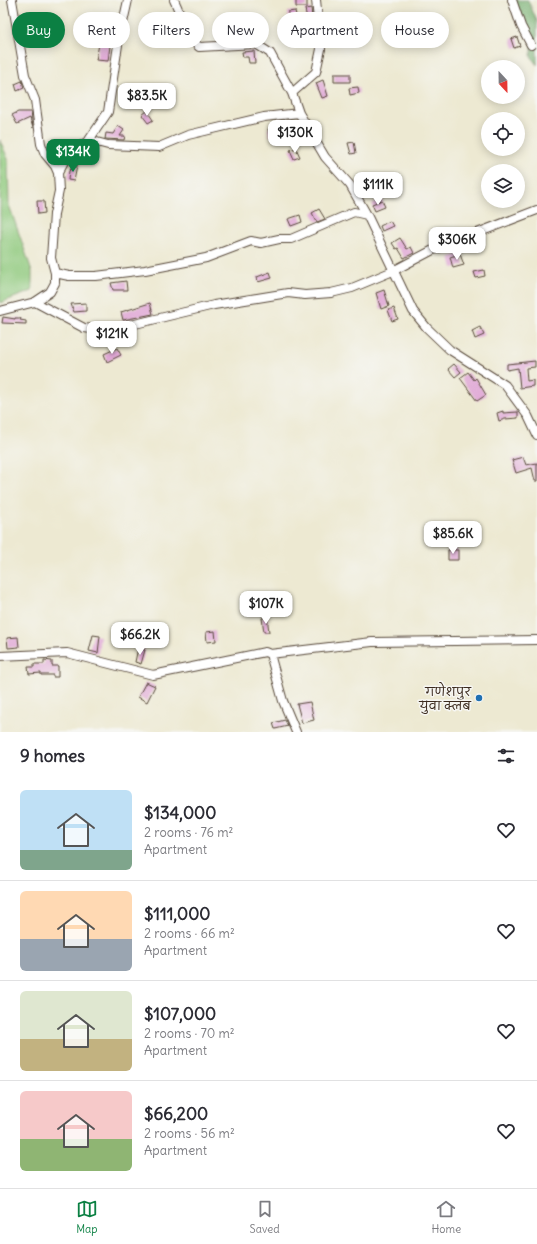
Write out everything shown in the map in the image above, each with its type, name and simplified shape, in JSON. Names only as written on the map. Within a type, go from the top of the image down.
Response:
[{"type":"street","points":[[0,311],[35,302],[50,292],[55,283],[56,273],[51,258],[54,214],[59,191],[58,173],[55,166],[45,154],[41,144],[35,100],[25,75],[12,0]]},
{"type":"street","points":[[58,173],[67,156],[89,140],[108,112],[118,45],[128,0]]},
{"type":"street","points":[[174,0],[186,23],[188,34],[199,47],[256,44],[262,47],[276,61],[292,93],[299,113],[326,156],[350,185],[367,215],[412,311],[450,350],[505,385],[528,416],[537,435]]},
{"type":"street","points":[[292,93],[316,72],[321,49],[316,0]]},
{"type":"street","points":[[512,0],[521,26],[531,45]]},
{"type":"street","points":[[89,140],[108,145],[159,147],[188,135],[264,117],[299,113]]},
{"type":"street","points":[[35,302],[84,328],[106,331],[214,305],[288,294],[305,295],[331,293],[352,288],[393,271],[433,250],[537,210]]},
{"type":"street","points":[[56,273],[69,276],[96,276],[146,270],[206,258],[251,241],[261,243],[279,239],[291,239],[354,212],[367,215]]},
{"type":"street","points":[[0,656],[67,653],[153,676],[265,652],[270,654],[372,642],[537,640]]},
{"type":"street","points":[[270,654],[283,701],[296,732]]},
{"type":"green space","points":[[514,0],[528,0],[537,21],[537,65],[531,57],[532,45]]},
{"type":"green space","points":[[0,140],[8,159],[9,205],[32,271],[32,291],[0,303]]},
{"type":"building","points":[[296,0],[307,0],[307,7],[296,7]]},
{"type":"building","points":[[311,8],[311,12],[306,12],[305,9]]},
{"type":"building","points":[[517,37],[520,46],[514,48],[511,39]]},
{"type":"building","points":[[98,48],[110,48],[108,61],[96,60]]},
{"type":"building","points":[[254,51],[255,63],[249,63],[248,57],[243,57],[242,52]]},
{"type":"building","points":[[334,74],[350,74],[350,82],[334,82]]},
{"type":"building","points":[[323,80],[328,96],[322,98],[316,83]]},
{"type":"building","points":[[22,81],[24,88],[17,91],[15,84]]},
{"type":"building","points":[[358,87],[359,93],[350,95],[349,88]]},
{"type":"building","points":[[147,111],[153,120],[148,123],[142,115]]},
{"type":"building","points":[[18,112],[31,112],[33,128],[30,118],[17,124],[12,115]]},
{"type":"building","points":[[118,126],[124,130],[120,136],[125,136],[124,140],[105,139],[106,133],[113,134]]},
{"type":"building","points":[[275,126],[277,133],[270,136],[268,129]]},
{"type":"building","points":[[354,142],[356,153],[351,154],[348,143]]},
{"type":"building","points":[[296,148],[300,157],[294,159],[290,150]]},
{"type":"building","points":[[78,161],[74,181],[68,180],[69,171]]},
{"type":"building","points":[[367,182],[369,187],[359,190],[357,185]]},
{"type":"building","points":[[382,200],[385,207],[375,211],[372,204]]},
{"type":"building","points":[[37,201],[44,201],[45,213],[38,214]]},
{"type":"building","points":[[319,209],[325,219],[317,222],[312,213]]},
{"type":"building","points":[[300,215],[302,222],[291,226],[288,219]]},
{"type":"building","points":[[390,221],[393,226],[382,231],[380,226]]},
{"type":"building","points":[[400,238],[407,249],[411,247],[414,253],[404,258],[398,248],[396,249],[392,243]]},
{"type":"building","points":[[460,254],[464,265],[453,268],[450,257]]},
{"type":"building","points":[[484,270],[485,276],[476,278],[474,272]]},
{"type":"building","points":[[270,272],[272,278],[258,282],[257,277]]},
{"type":"building","points":[[126,281],[127,290],[113,290],[111,283]]},
{"type":"building","points":[[384,290],[389,306],[381,309],[376,293]]},
{"type":"building","points":[[86,303],[86,311],[74,312],[71,304]]},
{"type":"building","points":[[150,303],[153,314],[123,320],[121,312]]},
{"type":"building","points":[[394,308],[398,319],[392,321],[388,310]]},
{"type":"building","points":[[3,317],[15,319],[21,318],[20,320],[26,321],[26,324],[2,323]]},
{"type":"building","points":[[480,327],[484,335],[475,339],[472,331]]},
{"type":"building","points":[[117,348],[121,355],[107,362],[104,354]]},
{"type":"building","points":[[535,361],[535,367],[526,368],[527,381],[533,380],[533,386],[520,388],[518,368],[507,370],[507,364]]},
{"type":"building","points":[[454,364],[461,372],[455,377],[448,369]]},
{"type":"building","points":[[468,372],[474,380],[476,378],[486,395],[477,401],[460,378]]},
{"type":"building","points":[[503,411],[503,413],[518,412],[518,418],[499,421],[497,413]]},
{"type":"building","points":[[523,457],[526,465],[537,463],[537,481],[535,481],[532,468],[516,473],[512,460]]},
{"type":"building","points":[[448,550],[458,550],[458,560],[448,560]]},
{"type":"building","points":[[267,617],[269,632],[264,632],[262,618]]},
{"type":"building","points":[[215,631],[216,641],[207,642],[206,632]]},
{"type":"building","points":[[93,635],[100,636],[98,653],[89,651]]},
{"type":"building","points":[[18,637],[19,647],[8,648],[7,638]]},
{"type":"building","points":[[138,648],[145,650],[141,664],[135,662]]},
{"type":"building","points":[[44,660],[52,661],[52,666],[58,666],[58,677],[53,677],[53,675],[41,675],[41,673],[29,674],[28,667],[34,667],[34,664],[44,664]]},
{"type":"building","points":[[146,682],[155,686],[147,702],[138,697]]},
{"type":"building","points":[[310,702],[314,720],[302,723],[297,704]]},
{"type":"building","points":[[285,720],[288,726],[275,729],[273,723]]},
{"type":"place","name":"गणेशपुर युवा क्लब","points":[[479,698]]}]
